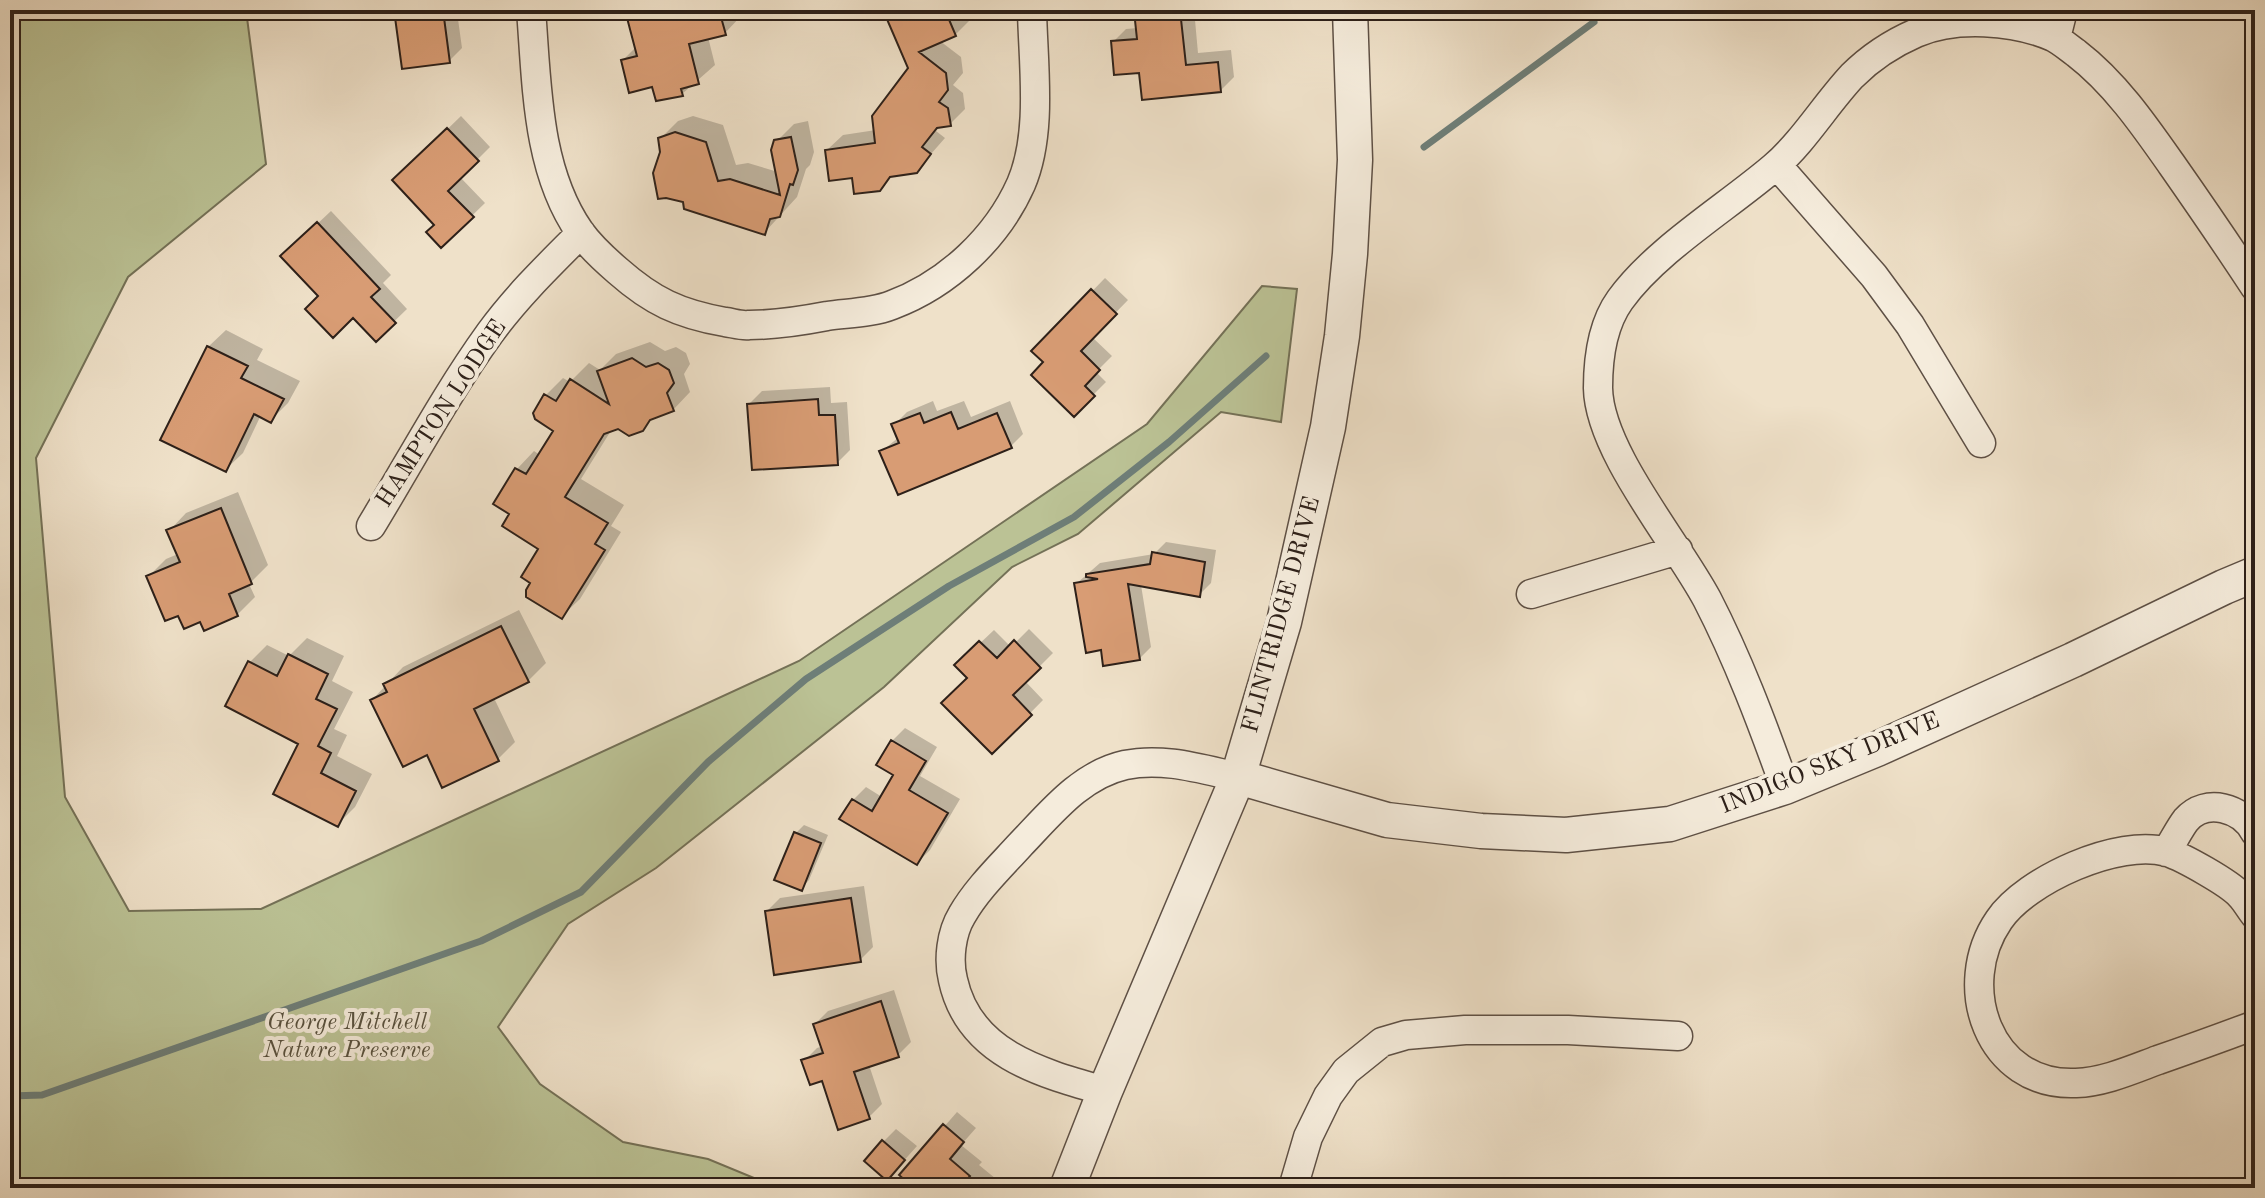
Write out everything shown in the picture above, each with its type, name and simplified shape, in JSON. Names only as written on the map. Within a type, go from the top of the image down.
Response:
[{"type":"street","points":[[531,10],[539,103],[549,162],[562,201],[581,233],[606,261],[643,293],[673,309],[746,326],[889,307],[922,292],[952,271],[980,245],[1004,216],[1022,182],[1031,147],[1034,107],[1032,10]]},
{"type":"street","name":"FLINTRIDGE DRIVE","points":[[1067,1188],[1238,777],[1299,561],[1328,427],[1342,336],[1350,254],[1355,160],[1350,10]]},
{"type":"street","points":[[2056,38],[2063,10]]},
{"type":"street","points":[[1785,787],[1763,726],[1707,599],[1618,454],[1605,424],[1598,393],[1599,361],[1605,331],[1618,303],[1639,277],[1777,165],[1853,75],[1885,49],[1919,31],[2005,16],[2056,38],[2090,64],[2144,126],[2255,286]]},
{"type":"street","points":[[1777,165],[1874,276],[1910,325],[1981,443]]},
{"type":"street","name":"HAMPTON LODGE","points":[[371,526],[491,332],[539,275],[581,233]]},
{"type":"street","points":[[1531,594],[1678,550]]},
{"type":"street","name":"INDIGO SKY DRIVE","points":[[1238,777],[1387,820],[1481,831],[1566,835],[1670,824],[1785,787],[1877,749],[2255,574]]},
{"type":"street","points":[[1105,1091],[1057,1078],[1015,1060],[984,1038],[966,1016],[955,993],[950,968],[960,917],[987,881],[1064,798],[1090,780],[1122,766],[1154,762],[1238,777]]},
{"type":"street","points":[[2166,852],[2188,817],[2211,806],[2232,810],[2250,823],[2255,832]]},
{"type":"street","points":[[2250,894],[2166,852],[2139,850],[2110,853],[2042,882],[2017,899],[1998,920],[1980,970],[1979,998],[1986,1024],[1999,1050],[2020,1069],[2044,1081],[2075,1083],[2108,1078],[2255,1025]]},
{"type":"street","points":[[1293,1188],[1308,1137],[1328,1096],[1346,1071],[1382,1042],[1406,1035],[1465,1030],[1568,1030],[1678,1036]]},
{"type":"green space","name":"George Mitchell Nature Preserve","points":[[10,10],[246,10],[266,164],[128,277],[36,458],[65,797],[129,911],[261,909],[799,661],[1147,424],[1262,286],[1297,289],[1281,422],[1221,412],[1078,534],[1012,567],[884,687],[656,868],[568,924],[498,1027],[540,1084],[623,1142],[708,1159],[778,1188],[10,1188]]},
{"type":"building","points":[[394,10],[443,10],[450,63],[402,69]]},
{"type":"building","points":[[642,10],[719,10],[726,35],[689,44],[699,84],[681,89],[683,96],[656,101],[652,87],[629,93],[621,60],[637,56],[626,14]]},
{"type":"building","points":[[883,10],[945,10],[956,36],[919,52],[946,73],[948,90],[939,102],[948,108],[951,126],[937,128],[922,147],[931,154],[917,173],[890,177],[880,191],[854,194],[852,178],[829,181],[825,150],[875,143],[872,116],[908,68]]},
{"type":"building","points":[[1180,10],[1186,65],[1218,62],[1221,92],[1142,100],[1139,73],[1114,75],[1111,41],[1137,39],[1134,11]]},
{"type":"building","points":[[447,128],[479,161],[448,191],[474,217],[441,248],[426,232],[434,225],[392,180]]},
{"type":"building","points":[[675,132],[706,142],[718,181],[730,179],[780,195],[771,150],[774,140],[791,137],[798,170],[793,185],[790,184],[780,217],[770,219],[765,235],[684,209],[683,202],[658,199],[653,173],[660,152],[658,138]]},
{"type":"building","points":[[317,222],[380,289],[371,297],[396,323],[376,342],[353,318],[333,338],[305,309],[318,296],[280,256]]},
{"type":"building","points":[[1091,289],[1117,314],[1081,351],[1100,370],[1085,386],[1095,396],[1074,417],[1031,375],[1043,362],[1031,351]]},
{"type":"building","points":[[207,346],[248,366],[241,378],[284,399],[271,423],[254,414],[226,472],[160,440]]},
{"type":"building","points":[[632,358],[646,367],[658,363],[669,370],[674,383],[667,393],[674,411],[650,420],[643,431],[629,436],[618,429],[604,434],[565,497],[608,523],[595,544],[605,550],[562,619],[526,597],[530,583],[521,577],[538,549],[502,526],[509,514],[493,504],[515,468],[526,474],[553,431],[535,419],[533,413],[544,394],[556,401],[570,379],[609,404],[597,371]]},
{"type":"building","points":[[818,399],[819,415],[835,415],[838,465],[752,470],[747,404]]},
{"type":"building","points":[[951,412],[958,429],[997,413],[1012,448],[898,495],[879,451],[899,443],[891,424],[920,413],[924,423]]},
{"type":"building","points":[[221,508],[252,584],[229,594],[238,616],[204,631],[200,622],[184,629],[178,616],[165,621],[146,576],[180,562],[166,530]]},
{"type":"building","points":[[1152,552],[1205,562],[1200,597],[1128,584],[1140,660],[1103,666],[1101,650],[1086,653],[1074,583],[1098,579],[1086,577],[1086,574],[1150,564]]},
{"type":"building","points":[[501,626],[529,682],[474,709],[499,761],[442,788],[427,755],[403,767],[370,700],[387,692],[383,684]]},
{"type":"building","points":[[1014,640],[1041,668],[1013,695],[1032,715],[992,754],[941,703],[967,678],[954,665],[979,641],[997,658]]},
{"type":"building","points":[[288,654],[328,674],[316,699],[337,709],[318,746],[331,753],[321,773],[356,791],[338,827],[273,794],[298,744],[225,706],[248,661],[277,676]]},
{"type":"building","points":[[891,740],[926,761],[909,790],[948,813],[917,865],[839,819],[852,799],[872,811],[893,775],[876,765]]},
{"type":"building","points":[[794,832],[821,843],[802,891],[774,880]]},
{"type":"building","points":[[851,898],[861,962],[774,975],[765,911]]},
{"type":"building","points":[[881,1001],[899,1057],[854,1072],[870,1119],[838,1130],[822,1081],[810,1085],[801,1060],[823,1053],[813,1024]]},
{"type":"building","points":[[943,1124],[964,1142],[950,1159],[970,1176],[960,1188],[914,1188],[899,1175]]},
{"type":"building","points":[[882,1140],[905,1160],[887,1181],[864,1161]]},
{"type":"waterway","points":[[1424,147],[1594,22]]},
{"type":"waterway","points":[[10,1096],[42,1095],[481,941],[581,892],[708,762],[806,679],[949,586],[1074,517],[1169,442],[1266,356]]}]
